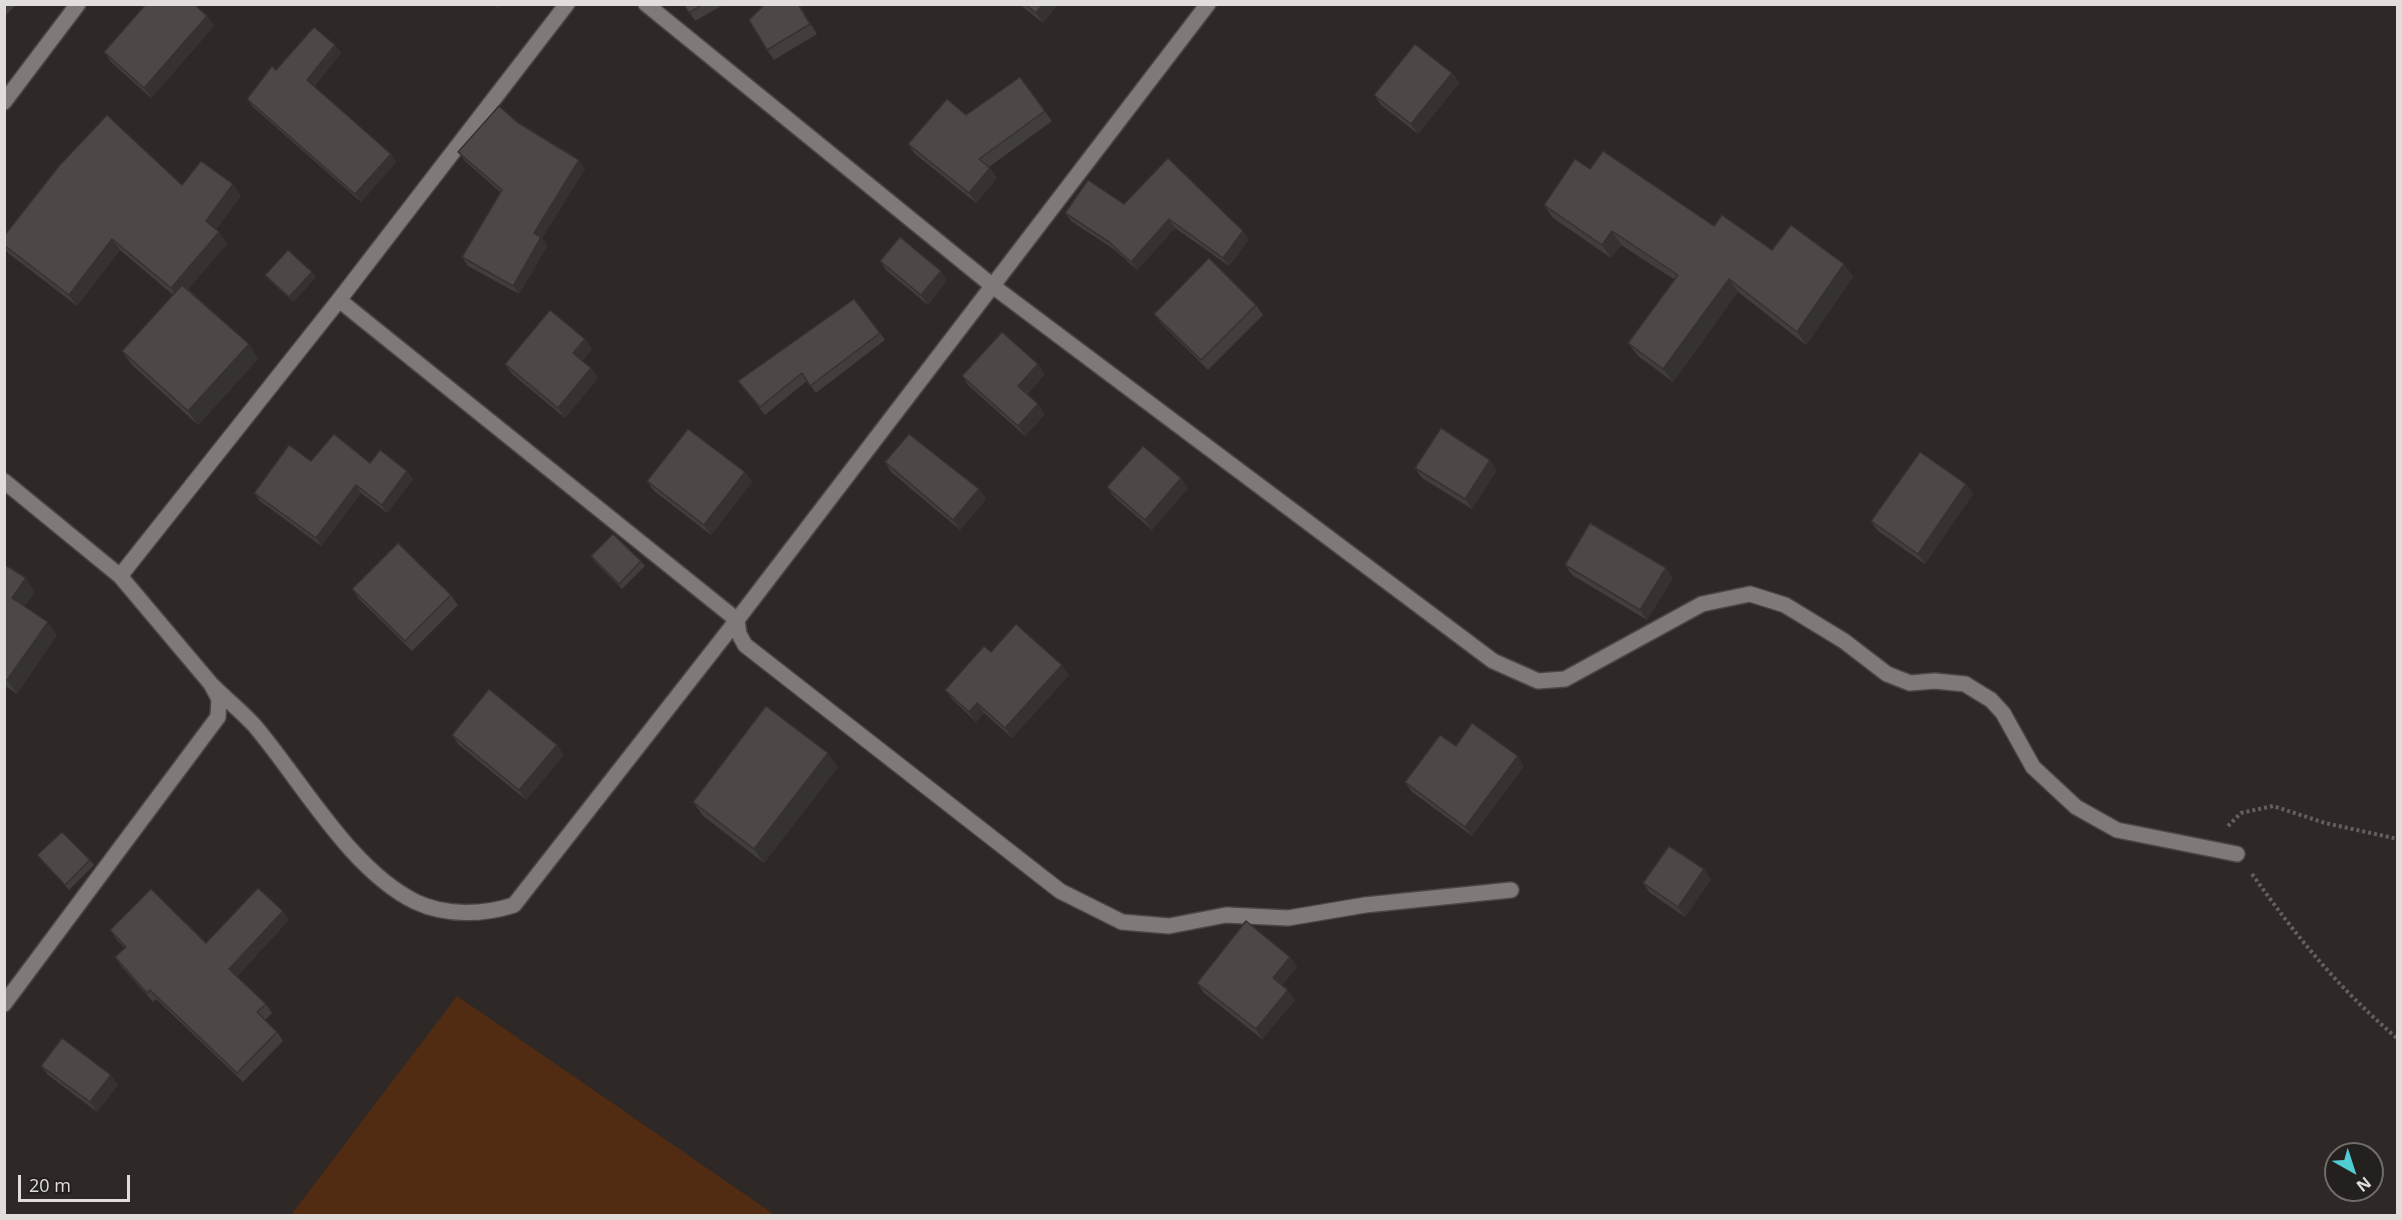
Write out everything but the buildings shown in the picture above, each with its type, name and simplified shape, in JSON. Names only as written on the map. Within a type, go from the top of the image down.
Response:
[{"type":"street","points":[[4,102],[78,4]]},
{"type":"street","points":[[120,576],[339,300],[567,4]]},
{"type":"street","points":[[646,4],[994,287],[1493,661],[1538,681],[1565,679],[1702,604],[1750,594],[1785,605],[1844,641],[1887,674],[1910,683],[1935,681],[1965,684],[1991,700],[2003,713],[2033,767],[2076,807],[2117,830],[2237,854]]},
{"type":"street","points":[[4,481],[120,576],[211,684],[253,725],[306,795],[372,871],[417,902],[463,913],[492,912],[514,905],[994,287],[1208,4]]},
{"type":"street","points":[[339,300],[737,620],[739,634],[745,645],[1060,891],[1122,922],[1169,926],[1226,915],[1288,918],[1365,904],[1511,890]]},
{"type":"street","points":[[4,1004],[218,717],[219,699],[211,684]]},
{"type":"path","points":[[2206,847],[2241,813],[2273,806],[2325,823],[2397,839]]},
{"type":"path","points":[[2237,854],[2298,939],[2363,1009],[2397,1039]]},
{"type":"shaded area","points":[[457,996],[775,1215],[291,1215]]}]
